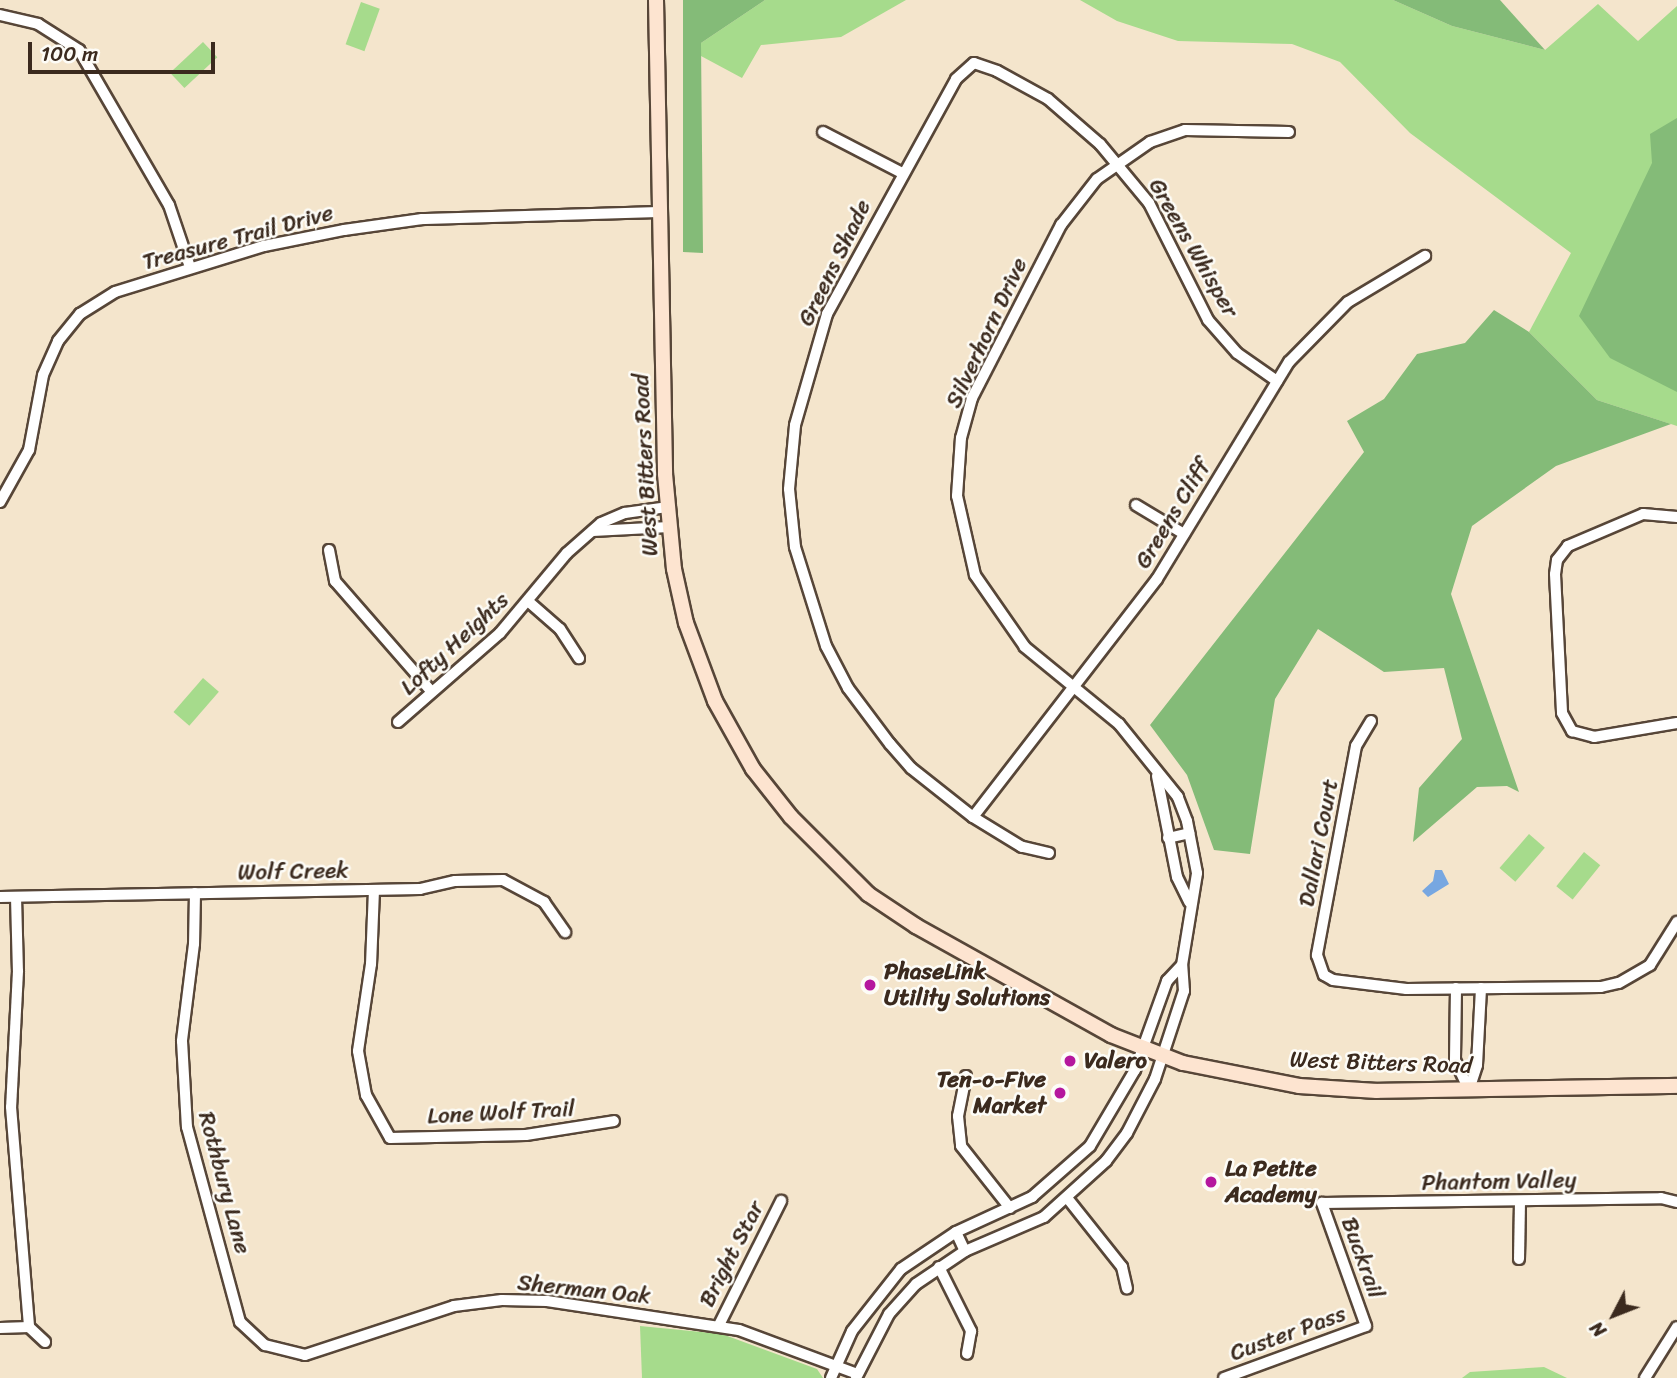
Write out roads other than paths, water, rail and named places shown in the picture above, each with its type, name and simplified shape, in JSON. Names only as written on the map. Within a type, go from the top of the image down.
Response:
[{"type":"main road","name":"West Bitters Road","points":[[656,0],[669,527],[686,623],[715,701],[753,769],[790,817],[868,894],[907,919],[1111,1035],[1163,1055],[1238,1077],[1299,1086],[1469,1090],[1677,1086]]},
{"type":"street","points":[[0,15],[48,28],[79,51],[169,205],[190,267]]},
{"type":"street","name":"Greens Whisper","points":[[974,63],[1048,99],[1118,163],[1175,249],[1208,320],[1237,353],[1277,381]]},
{"type":"street","name":"Greens Shade","points":[[974,63],[942,97],[827,314],[804,382],[795,425],[789,489],[795,547],[812,612],[848,688],[911,768],[973,817],[1023,847],[1049,853]]},
{"type":"street","name":"Silverhorn Drive","points":[[856,1376],[889,1314],[916,1284],[965,1251],[1044,1217],[1069,1199],[1128,1133],[1163,1055],[1184,991],[1182,965],[1189,902],[1197,873],[1178,797],[1157,775],[1119,724],[1076,686],[1025,647],[975,575],[961,527],[958,467],[972,398],[1034,276],[1079,198],[1118,163],[1150,142],[1185,130],[1289,132]]},
{"type":"street","points":[[823,132],[902,173]]},
{"type":"street","name":"Treasure Trail Drive","points":[[0,502],[29,450],[43,375],[66,331],[103,298],[190,267],[344,229],[422,219],[662,212]]},
{"type":"street","name":"Greens Cliff","points":[[973,817],[1157,579],[1277,381],[1307,341],[1348,302],[1425,256]]},
{"type":"street","points":[[1136,505],[1184,534]]},
{"type":"street","name":"Lofty Heights","points":[[398,722],[500,633],[529,602],[567,553],[593,531],[613,517],[667,507]]},
{"type":"street","points":[[1677,517],[1643,514],[1568,546],[1557,560],[1555,574],[1562,713],[1572,731],[1594,737],[1677,723]]},
{"type":"street","points":[[613,517],[619,529]]},
{"type":"street","points":[[593,531],[669,527]]},
{"type":"street","points":[[329,550],[335,581],[432,692]]},
{"type":"street","points":[[529,602],[560,629],[579,658]]},
{"type":"street","name":"Dallari Court","points":[[1371,721],[1356,746],[1317,955],[1324,975],[1333,981],[1406,989],[1456,988]]},
{"type":"street","name":"Silverhorn Drive","points":[[1157,775],[1177,877],[1189,902]]},
{"type":"street","points":[[1168,838],[1189,833]]},
{"type":"street","name":"Wolf Creek","points":[[0,897],[374,890],[503,880],[544,902],[565,932]]},
{"type":"street","name":"Lone Wolf Trail","points":[[374,890],[371,964],[358,1051],[366,1095],[390,1138],[539,1135],[614,1121]]},
{"type":"street","name":"Rothbury Lane","points":[[195,893],[194,944],[182,1041],[187,1127],[240,1321],[265,1345]]},
{"type":"street","points":[[16,897],[18,971],[11,1107],[29,1327],[45,1342]]},
{"type":"street","points":[[1469,1090],[1455,1060],[1456,988],[1619,984],[1657,958],[1677,922]]},
{"type":"street","name":"Silverhorn Drive","points":[[831,1378],[852,1331],[884,1286],[928,1248],[956,1232],[1010,1208],[1055,1182],[1090,1146],[1116,1105],[1143,1048],[1167,981],[1182,965]]},
{"type":"street","points":[[1469,1090],[1477,1066],[1481,988]]},
{"type":"street","points":[[966,1076],[957,1116],[961,1146],[1010,1208]]},
{"type":"street","name":"Phantom Valley","points":[[1322,1203],[1661,1198],[1677,1202]]},
{"type":"street","points":[[1069,1199],[1122,1267],[1127,1288]]},
{"type":"street","name":"Bright Star","points":[[719,1325],[781,1201]]},
{"type":"street","points":[[1519,1259],[1520,1201]]},
{"type":"street","name":"Buckrail","points":[[1322,1203],[1366,1326]]},
{"type":"street","points":[[956,1232],[965,1251]]},
{"type":"street","points":[[939,1267],[971,1331],[967,1354]]},
{"type":"street","name":"Sherman Oak","points":[[265,1345],[305,1354],[412,1317],[502,1300],[547,1301],[719,1325],[765,1338],[856,1376]]},
{"type":"street","name":"Custer Pass","points":[[1224,1378],[1366,1326]]},
{"type":"street","points":[[0,1328],[29,1327]]},
{"type":"street","points":[[1645,1378],[1677,1327]]},
{"type":"water","points":[[1435,870],[1442,870],[1449,884],[1428,897],[1422,891],[1433,881]]},
{"type":"place","name":"PhaseLink Utility Solutions","points":[[870,985]]},
{"type":"place","name":"Valero","points":[[1070,1061]]},
{"type":"place","name":"Ten-o-Five Market","points":[[1060,1093]]},
{"type":"place","name":"La Petite Academy","points":[[1211,1182]]}]
